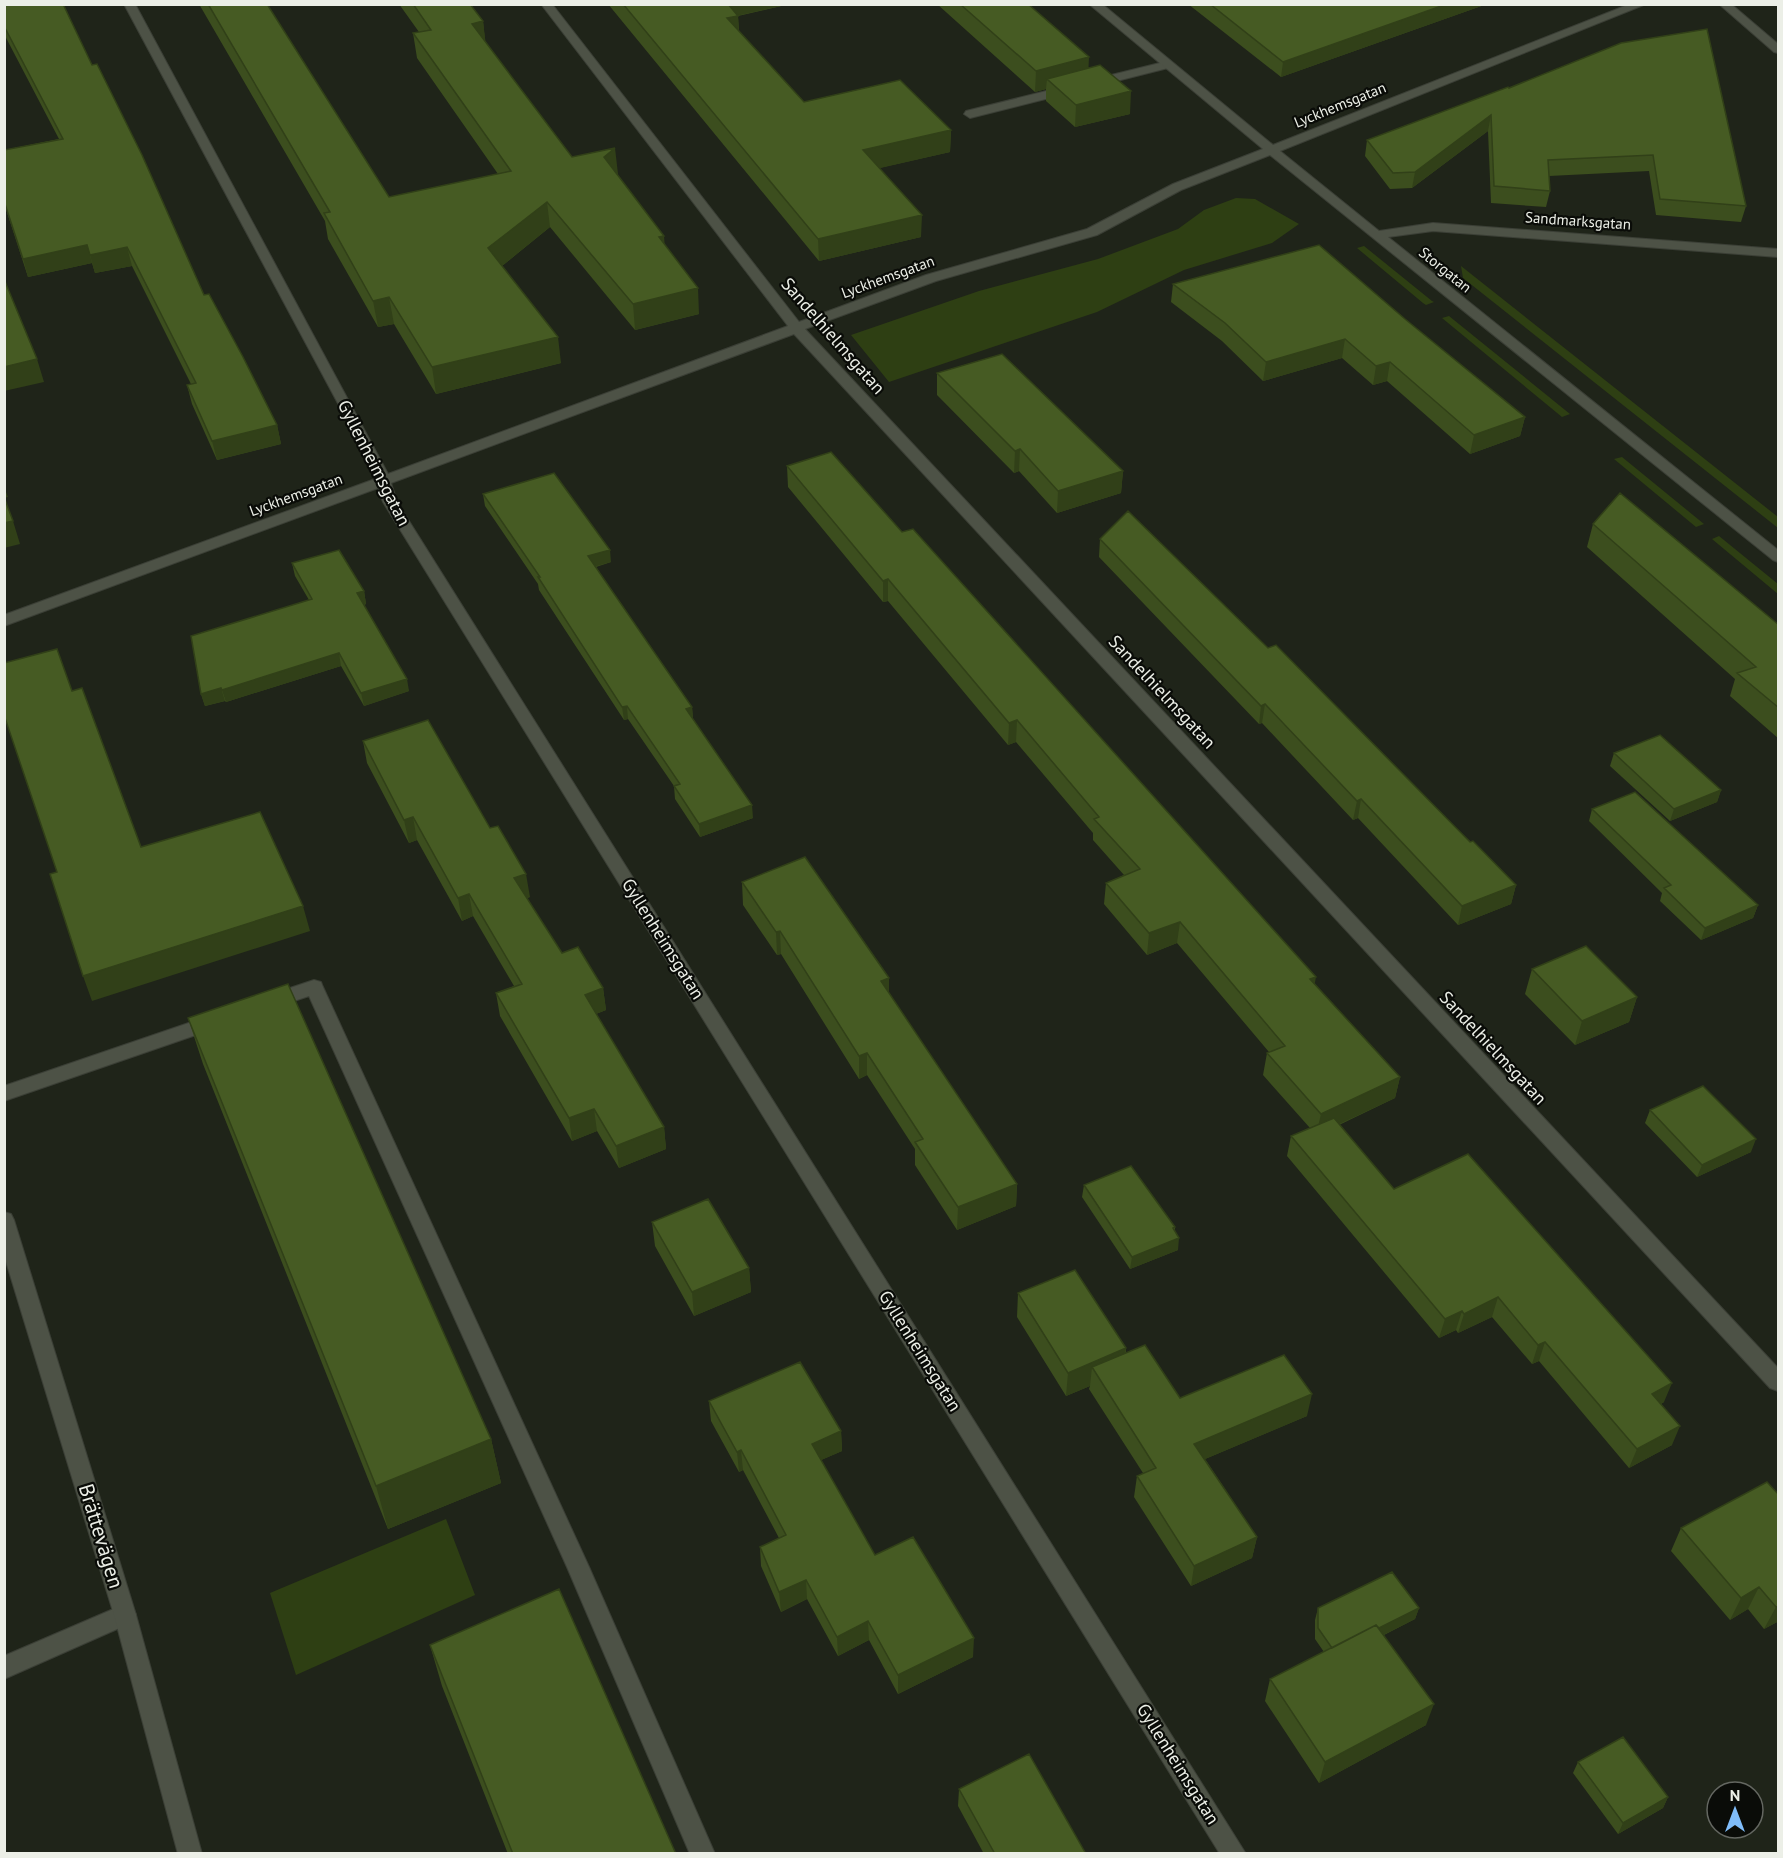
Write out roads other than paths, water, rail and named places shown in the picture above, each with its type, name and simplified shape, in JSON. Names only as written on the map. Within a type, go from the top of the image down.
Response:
[{"type":"street","name":"Gyllenheimsgatan","points":[[129,4],[375,459],[390,502],[1234,1854]]},
{"type":"street","name":"Sandelhielmsgatan","points":[[546,4],[796,328],[1779,1383]]},
{"type":"street","name":"Storgatan","points":[[1094,4],[1274,149],[1376,235],[1779,558]]},
{"type":"street","name":"Lyckhemsgatan","points":[[4,621],[931,278],[1092,232],[1177,187],[1641,4]]},
{"type":"street","points":[[1724,4],[1779,50]]},
{"type":"street","points":[[970,114],[1168,65]]},
{"type":"street","name":"Sandmarksgatan","points":[[1376,235],[1433,226],[1779,253]]},
{"type":"street","points":[[4,1094],[314,987],[578,1567],[703,1854]]},
{"type":"street","name":"Brättevägen","points":[[4,1220],[125,1615],[190,1854]]},
{"type":"street","points":[[4,1668],[125,1615]]}]
